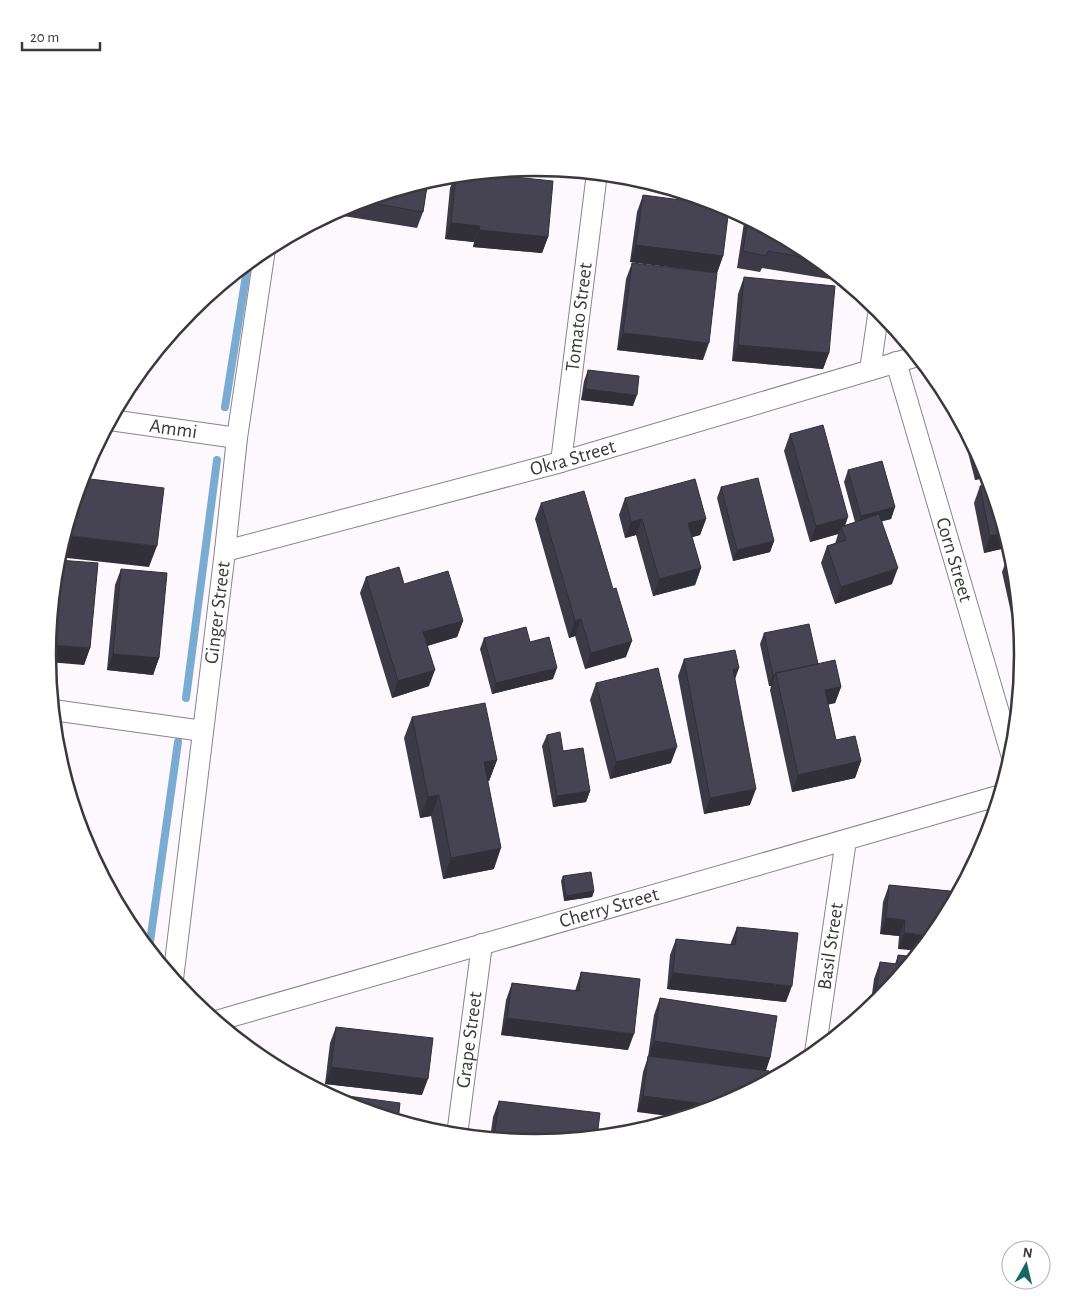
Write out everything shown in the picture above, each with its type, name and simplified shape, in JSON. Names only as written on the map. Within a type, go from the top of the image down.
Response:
[{"type":"street","name":"Tomato Street","points":[[561,462],[595,180]]},
{"type":"street","name":"Ginger Street","points":[[174,970],[237,438],[264,260]]},
{"type":"street","points":[[870,370],[877,320]]},
{"type":"street","name":"Okra Street","points":[[225,551],[561,462],[912,358]]},
{"type":"street","name":"Corn Street","points":[[896,362],[1007,741]]},
{"type":"street","name":"Ammi","points":[[117,421],[237,438]]},
{"type":"street","points":[[59,711],[203,731]]},
{"type":"street","name":"Cherry Street","points":[[224,1019],[992,797]]},
{"type":"street","name":"Basil Street","points":[[817,1042],[846,840]]},
{"type":"street","name":"Grape Street","points":[[458,1128],[482,944]]},
{"type":"building","points":[[512,177],[553,181],[548,237],[479,230],[480,226],[451,223],[455,183]]},
{"type":"building","points":[[427,188],[423,212],[374,204]]},
{"type":"building","points":[[643,195],[691,201],[728,216],[723,256],[636,245]]},
{"type":"building","points":[[747,225],[802,257],[768,251],[766,256],[743,251]]},
{"type":"building","points":[[632,263],[717,273],[709,343],[623,333]]},
{"type":"building","points":[[744,277],[835,286],[829,353],[738,345]]},
{"type":"building","points":[[588,370],[639,376],[637,395],[585,389]]},
{"type":"building","points":[[823,425],[848,517],[816,526],[790,434]]},
{"type":"building","points":[[882,461],[895,507],[861,516],[848,470]]},
{"type":"building","points":[[758,478],[774,541],[737,550],[721,487]]},
{"type":"building","points":[[90,479],[164,488],[157,546],[72,536]]},
{"type":"building","points":[[695,479],[706,519],[688,523],[701,568],[659,579],[642,519],[631,522],[625,498]]},
{"type":"building","points":[[983,485],[999,534],[990,536],[980,486]]},
{"type":"building","points":[[584,491],[613,589],[616,588],[632,641],[591,653],[581,619],[575,621],[541,503]]},
{"type":"building","points":[[879,514],[898,568],[841,587],[827,546],[846,540],[841,527]]},
{"type":"building","points":[[65,561],[98,563],[90,648],[56,645],[60,592]]},
{"type":"building","points":[[399,567],[404,584],[448,571],[463,621],[423,632],[435,670],[398,681],[366,577]]},
{"type":"building","points":[[121,569],[167,573],[159,658],[113,654]]},
{"type":"building","points":[[809,624],[818,664],[773,675],[764,633]]},
{"type":"building","points":[[526,627],[530,642],[549,637],[557,668],[496,683],[484,638]]},
{"type":"building","points":[[735,650],[739,668],[733,669],[756,789],[710,798],[684,659]]},
{"type":"building","points":[[835,660],[841,687],[825,690],[836,740],[855,736],[861,761],[798,775],[776,673]]},
{"type":"building","points":[[658,668],[677,747],[616,762],[596,683]]},
{"type":"building","points":[[485,703],[497,760],[484,762],[501,848],[451,858],[439,795],[428,797],[412,717]]},
{"type":"building","points":[[560,732],[563,751],[583,748],[590,791],[557,796],[547,735]]},
{"type":"building","points":[[591,872],[594,891],[566,896],[563,876]]},
{"type":"building","points":[[889,885],[953,891],[924,935],[904,933],[905,920],[886,918]]},
{"type":"building","points":[[737,927],[798,933],[792,986],[673,973],[676,939],[735,945]]},
{"type":"building","points":[[898,955],[908,956],[876,991],[880,962],[897,964]]},
{"type":"building","points":[[581,972],[640,979],[634,1034],[507,1018],[512,983],[579,991]]},
{"type":"building","points":[[660,998],[777,1016],[770,1058],[654,1041]]},
{"type":"building","points":[[336,1027],[433,1038],[428,1079],[331,1067]]},
{"type":"building","points":[[648,1056],[769,1071],[769,1073],[747,1085],[704,1104],[643,1096]]},
{"type":"building","points":[[348,1096],[400,1103],[399,1114]]},
{"type":"building","points":[[499,1101],[600,1113],[598,1130],[536,1134],[495,1132]]},
{"type":"waterway","points":[[225,407],[246,273]]},
{"type":"waterway","points":[[186,698],[217,460]]},
{"type":"waterway","points":[[150,940],[178,742]]}]
